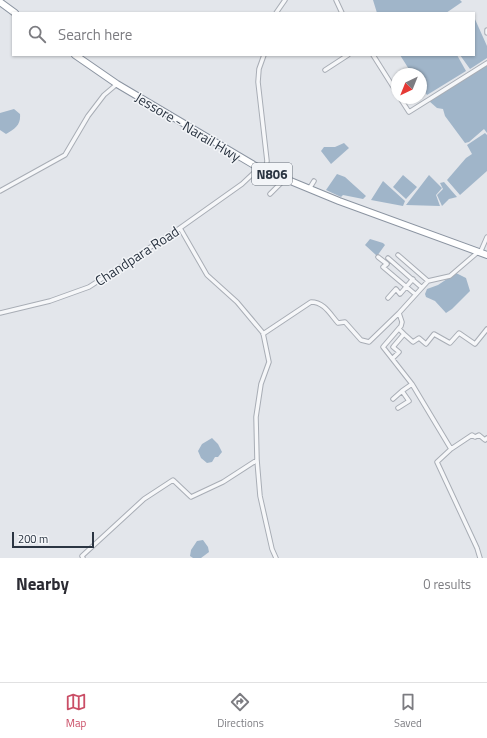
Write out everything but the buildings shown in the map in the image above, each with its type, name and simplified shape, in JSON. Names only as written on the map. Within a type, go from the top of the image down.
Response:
[{"type":"highway","points":[[0,2],[14,12]]},
{"type":"highway","name":"Jessore - Narail Hwy","points":[[76,56],[117,84],[262,170],[487,256]]},
{"type":"street","points":[[277,12],[285,0]]},
{"type":"street","points":[[336,0],[342,12]]},
{"type":"street","points":[[262,170],[267,161],[258,82],[259,69],[264,56]]},
{"type":"street","points":[[325,70],[346,56]]},
{"type":"street","points":[[374,56],[391,83]]},
{"type":"street","points":[[427,101],[487,63]]},
{"type":"street","points":[[0,191],[65,155],[88,116],[104,95],[117,84]]},
{"type":"street","points":[[404,104],[409,112],[422,104]]},
{"type":"street","name":"Chandpara Road","points":[[0,313],[50,301],[90,287],[180,228],[262,170]]},
{"type":"street","points":[[270,194],[285,179]]},
{"type":"street","points":[[309,189],[314,181]]},
{"type":"street","points":[[180,228],[203,270],[238,302],[263,334],[269,362],[261,384],[256,417],[260,496],[272,549],[276,558]]},
{"type":"street","points":[[263,334],[311,302],[317,302],[325,306],[338,323],[345,322],[361,340],[369,342],[399,313],[428,281],[450,276],[479,252],[487,237]]},
{"type":"street","points":[[398,255],[428,281]]},
{"type":"street","points":[[378,257],[387,264],[383,267],[415,294]]},
{"type":"street","points":[[388,258],[422,287]]},
{"type":"street","points":[[396,289],[400,294],[413,280]]},
{"type":"street","points":[[388,298],[401,283]]},
{"type":"street","points":[[399,313],[402,322],[401,326],[383,347],[412,384],[451,449]]},
{"type":"street","points":[[399,329],[413,342],[419,338],[426,344],[434,334],[450,343],[459,333],[475,344],[487,329]]},
{"type":"street","points":[[393,358],[399,352],[393,347],[404,334]]},
{"type":"street","points":[[398,341],[402,345]]},
{"type":"street","points":[[393,399],[412,384]]},
{"type":"street","points":[[398,408],[409,401],[402,391]]},
{"type":"street","points":[[480,558],[477,548],[437,462],[451,449],[472,435],[475,437],[479,435],[485,440],[487,438]]},
{"type":"street","points":[[83,558],[82,556],[144,499],[173,480],[190,497],[223,482],[258,460]]},
{"type":"water","points":[[373,0],[460,0],[462,2],[447,12],[377,12]]},
{"type":"water","points":[[475,19],[487,46],[487,58],[470,69],[461,56],[475,56]]},
{"type":"water","points":[[401,56],[458,56],[466,71],[427,95],[427,68],[408,68]]},
{"type":"water","points":[[487,63],[487,133],[484,129],[469,142],[465,143],[445,116],[443,109],[437,108],[429,101]]},
{"type":"water","points":[[14,109],[20,114],[20,121],[15,128],[6,134],[0,130],[0,113]]},
{"type":"water","points":[[485,133],[487,135],[487,171],[460,195],[447,180],[466,158],[472,154],[467,145]]},
{"type":"water","points":[[344,143],[349,148],[331,164],[321,151],[324,147],[335,147]]},
{"type":"water","points":[[337,174],[345,177],[366,196],[363,199],[343,195],[341,197],[326,190]]},
{"type":"water","points":[[403,175],[417,187],[406,199],[393,187]]},
{"type":"water","points":[[429,175],[442,188],[436,195],[440,206],[406,205]]},
{"type":"water","points":[[383,181],[405,201],[403,206],[371,200]]},
{"type":"water","points":[[444,182],[457,197],[449,199],[442,206],[437,195],[443,189],[440,183]]},
{"type":"water","points":[[370,239],[385,245],[377,256],[365,245]]},
{"type":"water","points":[[456,273],[466,278],[470,291],[446,313],[435,301],[426,297],[425,294],[427,289],[438,285]]},
{"type":"water","points":[[212,438],[218,444],[222,452],[218,457],[215,457],[212,462],[207,463],[201,458],[198,451],[202,444]]},
{"type":"water","points":[[203,540],[208,547],[209,552],[201,558],[193,558],[190,556],[191,550],[197,541]]}]
